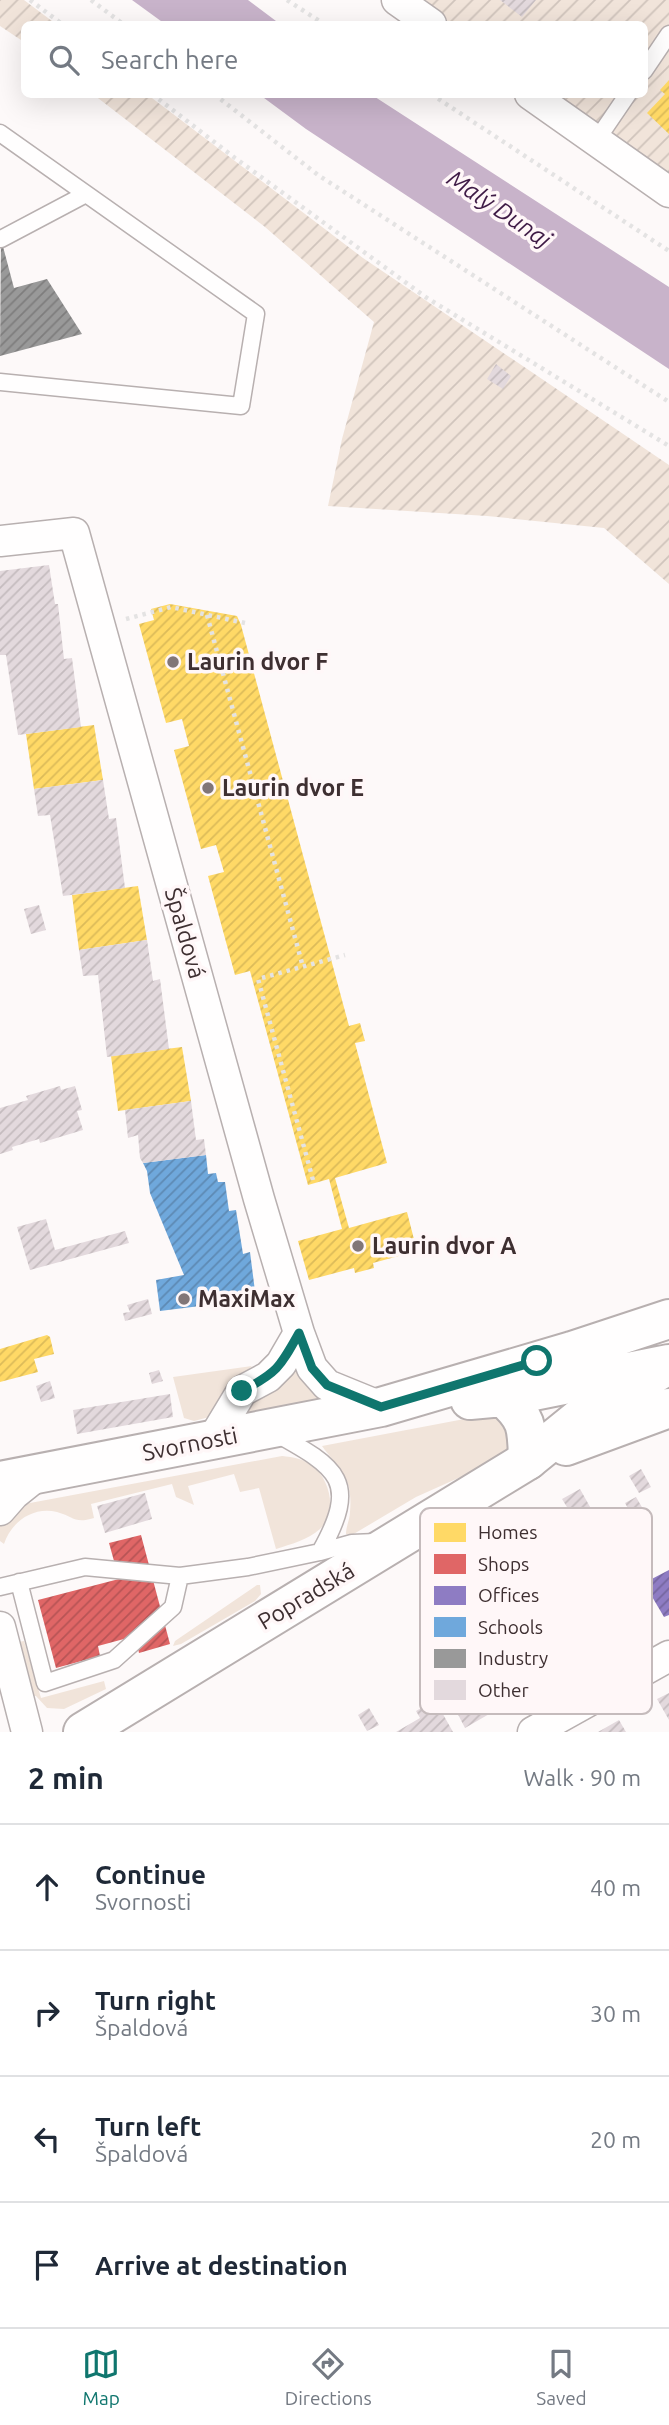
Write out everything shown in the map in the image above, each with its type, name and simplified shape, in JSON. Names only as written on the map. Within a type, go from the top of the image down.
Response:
[{"type":"main road","name":"Svornosti","points":[[0,1481],[381,1407],[572,1351],[669,1319]]},
{"type":"main road","name":"Svornosti","points":[[381,1407],[503,1397],[669,1364]]},
{"type":"main road","name":"Popradská","points":[[451,1508],[528,1460],[582,1417],[669,1364]]},
{"type":"main road","points":[[503,1397],[520,1412],[527,1431],[528,1460]]},
{"type":"main road","name":"Popradská","points":[[528,1460],[669,1408]]},
{"type":"main road","name":"Popradská","points":[[83,1732],[420,1527]]},
{"type":"street","points":[[397,0],[427,21]]},
{"type":"street","points":[[536,98],[669,192]]},
{"type":"street","name":"Špaldová","points":[[0,541],[74,533],[259,1199],[299,1333],[312,1368],[327,1385],[381,1407]]},
{"type":"street","points":[[213,1439],[242,1391],[268,1377],[281,1364],[299,1333]]},
{"type":"street","points":[[0,1510],[14,1494],[39,1474]]},
{"type":"street","points":[[0,1627],[27,1732]]},
{"type":"street","points":[[652,1666],[669,1656]]},
{"type":"street","points":[[533,1732],[565,1714]]},
{"type":"lane","points":[[648,66],[669,34]]},
{"type":"lane","points":[[596,141],[625,98]]},
{"type":"lane","points":[[0,133],[256,314],[241,406],[0,382]]},
{"type":"lane","points":[[1,239],[86,194]]},
{"type":"lane","points":[[267,1429],[320,1459],[333,1472],[340,1494],[340,1509],[320,1552]]},
{"type":"lane","points":[[0,1587],[85,1567],[180,1576],[248,1567],[352,1543],[396,1542]]},
{"type":"lane","points":[[19,1582],[45,1683],[114,1660],[173,1607],[180,1576]]},
{"type":"path","points":[[30,0],[58,21]]},
{"type":"path","points":[[91,0],[119,21]]},
{"type":"path","points":[[287,0],[319,21]]},
{"type":"path","points":[[157,98],[427,298],[669,446]]},
{"type":"path","points":[[219,98],[318,175],[669,402]]},
{"type":"path","points":[[437,98],[669,251]]},
{"type":"path","points":[[115,622],[171,607],[245,623]]},
{"type":"path","points":[[207,615],[303,967]]},
{"type":"path","points":[[313,1180],[258,979],[345,955]]},
{"type":"shaded area","points":[[0,0],[24,0],[52,21],[21,21],[21,40],[0,26]]},
{"type":"shaded area","points":[[416,0],[669,0],[669,174],[557,98],[648,98],[648,21],[448,21]]},
{"type":"shaded area","points":[[98,98],[152,98],[363,258],[669,465],[669,584],[604,528],[487,516],[328,506],[342,439],[374,322],[265,227]]},
{"type":"shaded area","points":[[297,1362],[333,1398],[245,1416],[248,1400]]},
{"type":"shaded area","points":[[252,1366],[239,1378],[213,1416],[194,1421],[184,1418],[173,1377]]},
{"type":"shaded area","points":[[496,1413],[516,1438],[503,1458],[416,1497],[352,1535],[346,1534],[350,1515],[350,1490],[344,1475],[322,1446]]},
{"type":"shaded area","points":[[282,1456],[306,1462],[319,1472],[330,1496],[330,1505],[326,1522],[320,1529],[299,1541],[276,1549],[259,1488],[240,1492],[234,1474],[188,1486],[194,1505],[176,1497],[172,1484],[91,1504],[94,1518],[87,1520],[78,1520],[57,1512],[40,1511],[18,1523],[4,1544],[0,1541],[0,1524],[18,1507],[30,1503]]},
{"type":"shaded area","points":[[260,1585],[261,1594],[255,1601],[173,1646],[175,1641]]},
{"type":"shaded area","points":[[24,1641],[41,1698],[104,1681],[106,1689],[64,1709],[47,1708],[36,1696],[32,1696],[18,1642]]},
{"type":"water","points":[[132,0],[248,0],[276,21],[161,21]]},
{"type":"water","name":"Malý Dunaj","points":[[264,98],[377,98],[669,287],[669,369],[306,129]]},
{"type":"building: Homes","points":[[669,80],[669,134],[647,113],[665,94],[660,90]]},
{"type":"building: Homes","points":[[170,604],[237,616],[241,625],[349,1026],[360,1023],[365,1041],[355,1043],[387,1163],[335,1178],[349,1228],[407,1212],[417,1251],[373,1263],[374,1268],[355,1273],[354,1268],[309,1280],[298,1241],[342,1229],[329,1179],[308,1185],[250,971],[235,975],[208,876],[224,872],[216,845],[201,849],[174,750],[189,746],[182,719],[166,723],[139,624],[154,620],[151,609]]},
{"type":"building: Homes","points":[[94,725],[103,780],[34,789],[26,734]]},
{"type":"building: Homes","points":[[138,886],[147,940],[79,950],[72,895]]},
{"type":"building: Homes","points":[[182,1047],[191,1101],[118,1111],[111,1056]]},
{"type":"building: Homes","points":[[47,1335],[50,1337],[54,1354],[34,1359],[38,1372],[0,1382],[0,1349]]},
{"type":"building: Shops","points":[[141,1535],[170,1644],[139,1653],[135,1636],[98,1646],[100,1656],[56,1668],[38,1600],[119,1579],[109,1543]]},
{"type":"building: Offices","points":[[669,1570],[669,1615],[664,1617],[652,1597],[652,1579]]},
{"type":"building: Schools","points":[[206,1155],[208,1174],[216,1173],[218,1182],[225,1182],[229,1211],[236,1210],[243,1254],[250,1252],[256,1299],[160,1311],[156,1280],[184,1275],[150,1193],[143,1163]]},
{"type":"building: Industry","points":[[1,239],[14,288],[47,279],[82,334],[0,356]]},
{"type":"building: Other","points":[[500,0],[536,0],[522,17]]},
{"type":"building: Other","points":[[496,364],[511,376],[503,389],[487,379]]},
{"type":"building: Other","points":[[49,565],[55,604],[58,604],[64,659],[72,658],[81,727],[18,735],[6,655],[0,655],[0,571]]},
{"type":"building: Other","points":[[103,780],[109,819],[116,818],[125,888],[63,896],[50,815],[38,816],[34,789]]},
{"type":"building: Other","points":[[39,905],[46,930],[31,934],[24,909]]},
{"type":"building: Other","points":[[147,940],[153,981],[160,979],[169,1049],[107,1057],[98,975],[83,976],[79,950]]},
{"type":"building: Other","points":[[60,1086],[61,1090],[75,1086],[82,1110],[77,1111],[83,1130],[40,1143],[39,1139],[12,1147],[13,1150],[0,1154],[0,1108],[28,1100],[26,1096]]},
{"type":"building: Other","points":[[191,1101],[196,1140],[204,1139],[206,1155],[143,1163],[138,1135],[128,1138],[125,1110]]},
{"type":"building: Other","points":[[46,1219],[55,1250],[125,1231],[129,1243],[30,1270],[17,1227]]},
{"type":"building: Other","points":[[148,1299],[152,1314],[125,1321],[123,1313],[130,1312],[127,1305]]},
{"type":"building: Other","points":[[159,1370],[163,1381],[152,1384],[149,1373]]},
{"type":"building: Other","points":[[50,1381],[55,1398],[41,1402],[36,1386]]},
{"type":"building: Other","points":[[170,1394],[173,1417],[77,1434],[73,1410]]},
{"type":"building: Other","points":[[641,1469],[651,1487],[639,1493],[629,1476]]},
{"type":"building: Other","points":[[580,1489],[591,1508],[568,1508],[562,1499]]},
{"type":"building: Other","points":[[145,1493],[152,1519],[105,1533],[97,1506]]},
{"type":"building: Other","points":[[636,1497],[642,1508],[628,1508],[625,1503]]},
{"type":"building: Other","points":[[669,1693],[669,1720],[657,1699]]},
{"type":"building: Other","points":[[369,1708],[379,1725],[367,1731],[358,1715]]},
{"type":"building: Other","points":[[420,1709],[420,1714],[443,1714],[453,1732],[396,1732],[420,1718],[416,1711]]},
{"type":"building: Other","points":[[458,1714],[489,1714],[465,1728]]},
{"type":"building: Other","points":[[619,1720],[626,1732],[598,1732]]},
{"type":"place","name":"Laurin dvor F","points":[[173,662]]},
{"type":"place","name":"Laurin dvor E","points":[[208,788]]},
{"type":"place","name":"Laurin dvor A","points":[[358,1246]]},
{"type":"place","name":"MaxiMax","points":[[184,1299]]},
{"type":"route","points":[[242,1391],[268,1377],[281,1364],[299,1333],[312,1368],[327,1385],[381,1407],[537,1361]]}]
